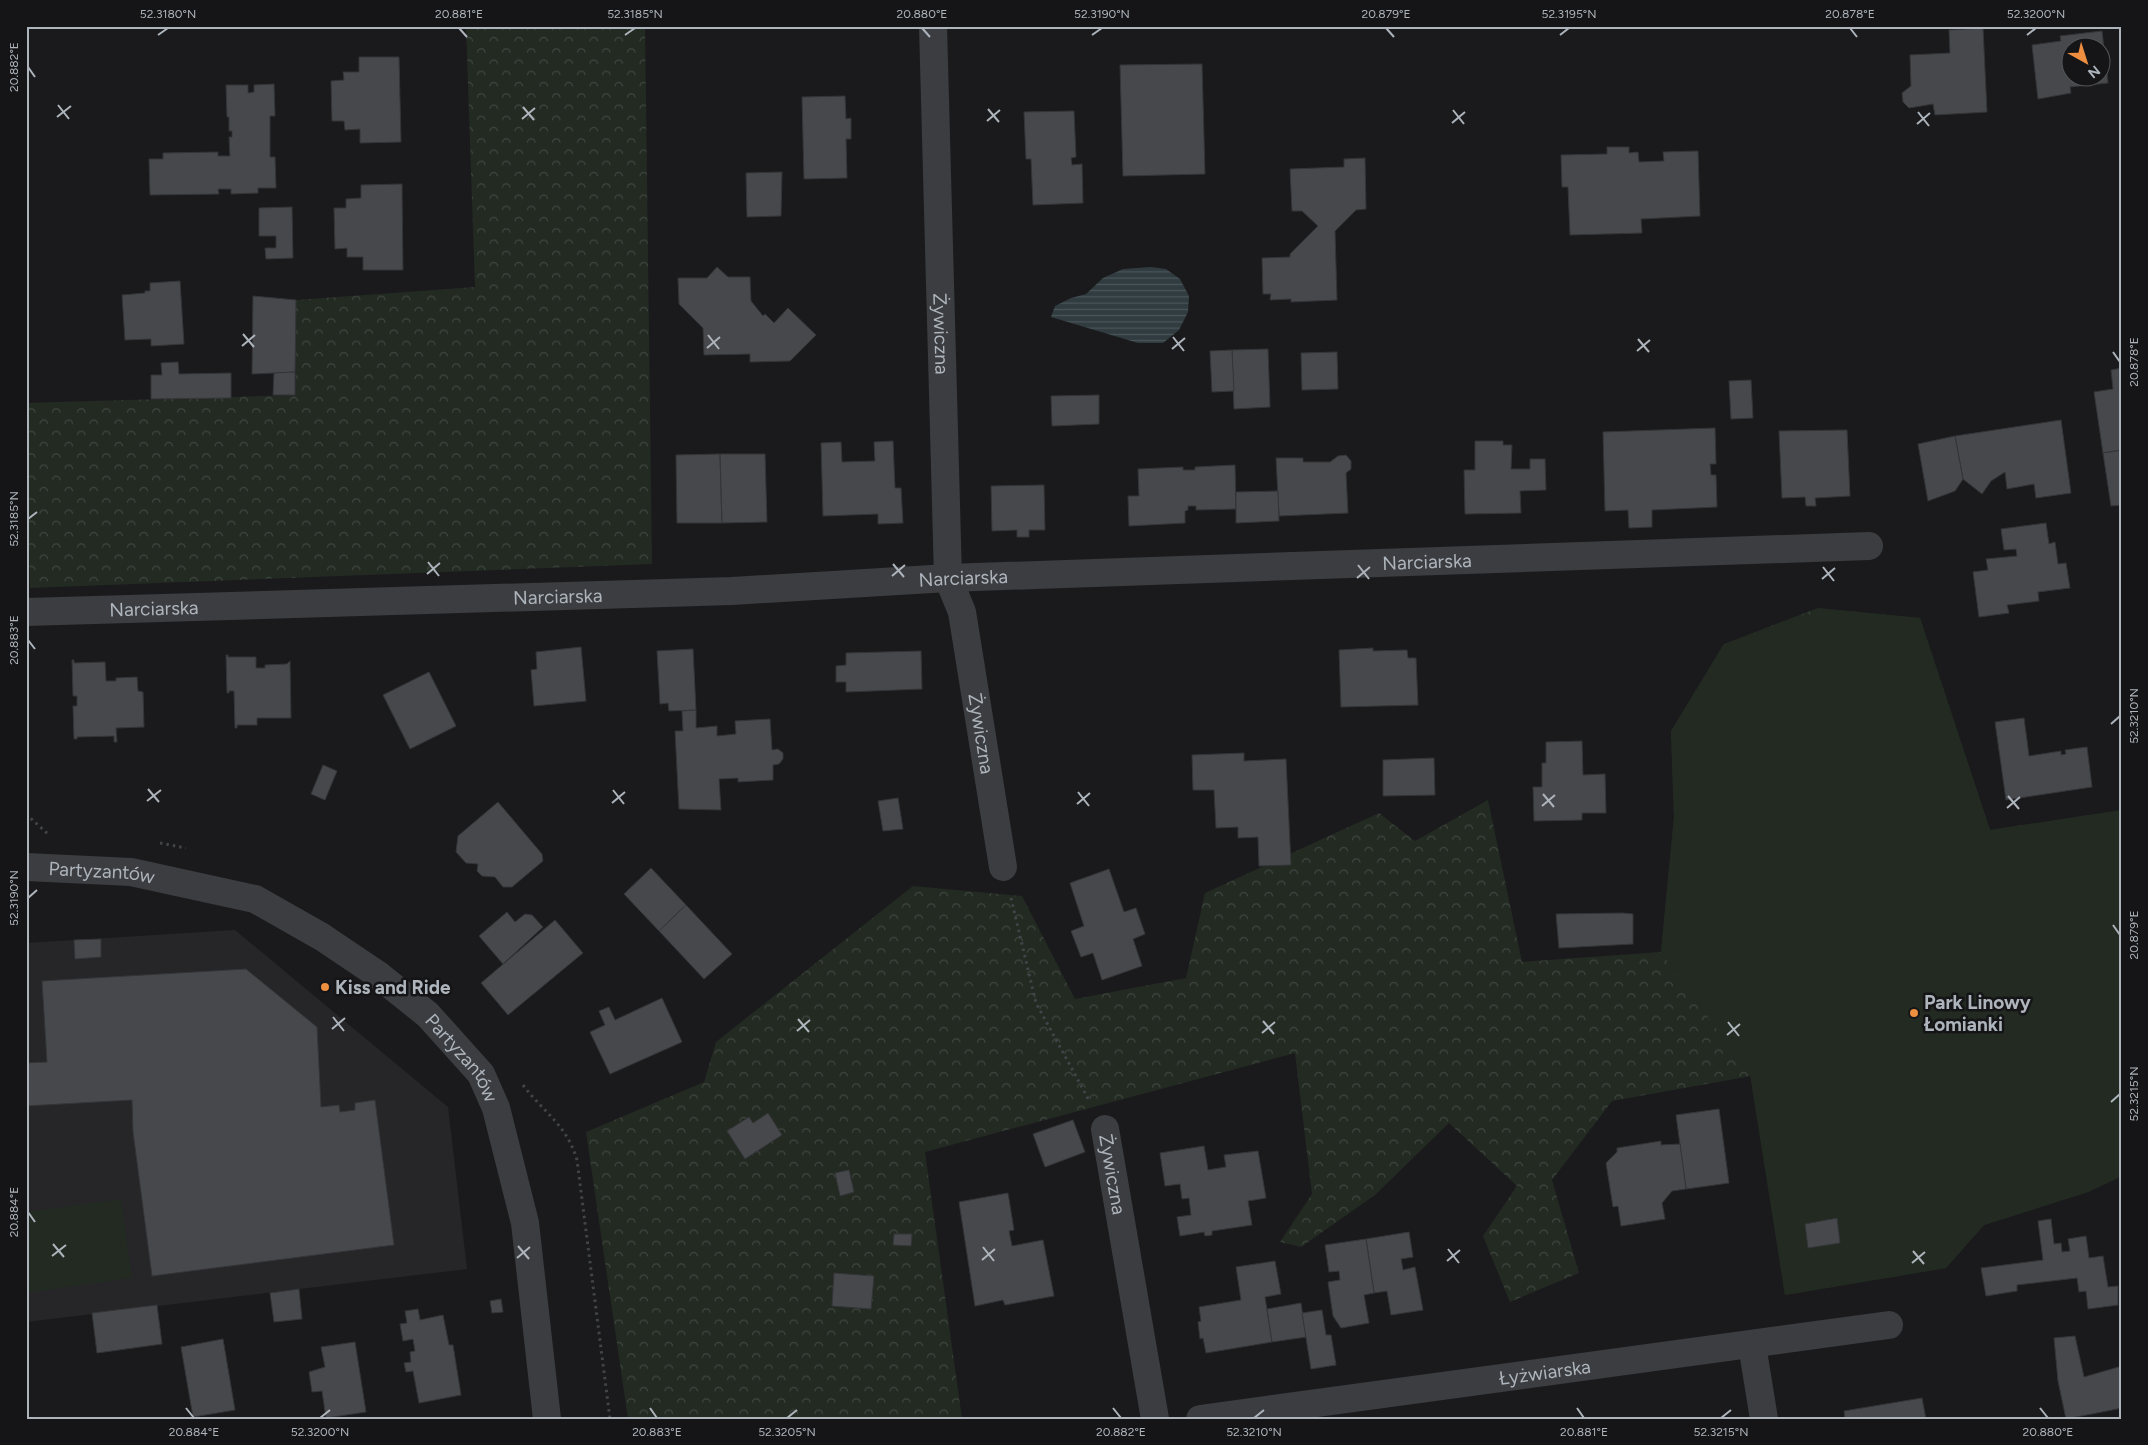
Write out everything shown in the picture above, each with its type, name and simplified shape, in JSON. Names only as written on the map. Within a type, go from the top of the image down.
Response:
[{"type":"street","name":"Żywiczna","points":[[934,26],[948,578],[962,612],[1003,866]]},
{"type":"street","name":"Narciarska","points":[[26,612],[732,591],[948,578],[1869,546]]},
{"type":"street","name":"Partyzantów","points":[[26,867],[131,872],[255,899],[322,937],[369,969],[435,1022],[481,1074],[496,1108],[525,1223],[548,1419]]},
{"type":"street","name":"Żywiczna","points":[[1105,1129],[1155,1419]]},
{"type":"street","name":"Łyżwiarska","points":[[1200,1419],[1889,1325]]},
{"type":"street","points":[[1752,1345],[1764,1419]]},
{"type":"path","points":[[26,814],[49,835],[56,836]]},
{"type":"path","points":[[152,842],[189,849]]},
{"type":"path","name":"Żywiczna","points":[[1003,866],[1036,1003],[1105,1129]]},
{"type":"path","points":[[520,1081],[564,1130],[572,1144],[576,1160],[610,1419]]},
{"type":"shaded area","points":[[1151,267],[1166,269],[1180,279],[1189,296],[1188,312],[1179,330],[1163,343],[1138,343],[1051,317],[1055,306],[1071,298],[1086,294],[1103,278],[1123,269]]},
{"type":"shaded area","points":[[235,930],[448,1107],[467,1269],[26,1322],[26,943]]},
{"type":"green space","points":[[466,26],[645,26],[652,564],[30,588],[26,403],[295,395],[296,300],[475,287]]},
{"type":"green space","points":[[1818,608],[1920,618],[1990,830],[2122,810],[2122,1176],[2088,1192],[1984,1225],[1946,1268],[1785,1295],[1751,1076],[1612,1101],[1552,1180],[1579,1273],[1510,1302],[1483,1236],[1517,1186],[1449,1123],[1375,1195],[1301,1247],[1280,1242],[1312,1194],[1295,1053],[925,1152],[962,1419],[628,1419],[586,1132],[704,1082],[716,1042],[913,886],[1022,896],[1075,999],[1186,978],[1205,893],[1379,813],[1415,841],[1488,800],[1522,962],[1661,952],[1674,817],[1671,731],[1724,644]]},
{"type":"green space","name":"Park Linowy Łomianki","points":[[1826,609],[1920,618],[1990,830],[2122,810],[2122,1176],[2088,1192],[1984,1225],[1946,1268],[1785,1295],[1750,1075],[1661,952],[1674,817],[1671,731],[1724,644]]},
{"type":"green space","points":[[121,1199],[132,1278],[26,1293],[26,1212]]},
{"type":"building","points":[[1983,28],[1987,112],[1935,115],[1933,104],[1909,108],[1903,102],[1902,93],[1911,86],[1910,55],[1950,53],[1949,30]]},
{"type":"building","points":[[2102,31],[2103,38],[2060,38],[2060,36]]},
{"type":"building","points":[[2060,41],[2060,88],[2070,88],[2071,93],[2038,99],[2032,45]]},
{"type":"building","points":[[359,57],[399,57],[401,142],[360,143],[360,129],[345,130],[344,121],[332,121],[331,81],[344,80],[343,72],[359,72]]},
{"type":"building","points":[[1202,64],[1205,174],[1123,176],[1120,65]]},
{"type":"building","points":[[274,84],[275,116],[270,116],[270,157],[275,157],[276,188],[258,188],[258,193],[231,194],[231,189],[218,189],[219,194],[150,195],[149,159],[163,159],[163,153],[218,152],[218,156],[230,156],[229,137],[232,137],[232,131],[229,131],[229,117],[227,117],[226,85],[248,85],[248,93],[254,92],[254,85]]},
{"type":"building","points":[[845,96],[846,119],[851,118],[851,139],[846,139],[847,178],[804,179],[802,97]]},
{"type":"building","points":[[1074,111],[1076,157],[1071,158],[1072,165],[1082,164],[1083,203],[1033,205],[1031,159],[1026,159],[1024,112]]},
{"type":"building","points":[[1607,147],[1629,147],[1629,153],[1638,152],[1639,162],[1664,161],[1663,152],[1698,151],[1700,216],[1641,219],[1642,233],[1570,235],[1568,187],[1562,187],[1561,155],[1607,154]]},
{"type":"building","points":[[1365,158],[1366,209],[1356,210],[1335,231],[1337,300],[1291,302],[1291,299],[1270,300],[1271,294],[1263,294],[1262,258],[1290,257],[1290,254],[1318,226],[1302,211],[1292,211],[1290,169],[1344,167],[1344,159]]},
{"type":"building","points":[[782,172],[781,216],[747,217],[746,173]]},
{"type":"building","points":[[402,184],[403,270],[363,270],[363,257],[347,257],[347,248],[335,249],[334,208],[346,208],[346,199],[361,198],[361,185]]},
{"type":"building","points":[[292,207],[293,258],[266,259],[265,248],[276,248],[276,236],[259,236],[259,208]]},
{"type":"building","points":[[717,267],[728,277],[750,277],[751,301],[763,316],[765,314],[774,323],[788,308],[816,335],[790,361],[750,362],[750,354],[704,355],[703,328],[679,304],[678,278],[707,278]]},
{"type":"building","points":[[180,281],[184,344],[151,346],[151,339],[125,340],[122,295],[150,291],[150,283]]},
{"type":"building","points":[[253,296],[296,300],[295,372],[252,374]]},
{"type":"building","points":[[1268,349],[1270,407],[1234,409],[1232,350]]},
{"type":"building","points":[[1232,350],[1234,391],[1212,392],[1210,351]]},
{"type":"building","points":[[1337,352],[1338,389],[1302,390],[1301,353]]},
{"type":"building","points":[[178,362],[179,374],[231,373],[231,398],[151,399],[151,375],[162,375],[161,363]]},
{"type":"building","points":[[2122,368],[2122,450],[2103,453],[2094,392],[2113,389],[2111,370]]},
{"type":"building","points":[[295,372],[295,395],[273,395],[274,373]]},
{"type":"building","points":[[1751,380],[1753,418],[1731,419],[1729,381]]},
{"type":"building","points":[[1099,395],[1099,424],[1052,426],[1051,396]]},
{"type":"building","points":[[2061,420],[2071,493],[2036,498],[2034,484],[2007,489],[2005,472],[1991,481],[1982,494],[1963,479],[1955,436]]},
{"type":"building","points":[[1715,428],[1716,464],[1710,464],[1711,475],[1716,475],[1717,507],[1652,510],[1652,527],[1629,528],[1628,510],[1605,511],[1603,432]]},
{"type":"building","points":[[1847,430],[1850,496],[1815,498],[1816,506],[1806,506],[1805,497],[1782,498],[1779,431]]},
{"type":"building","points":[[1955,436],[1963,479],[1955,491],[1928,501],[1918,444]]},
{"type":"building","points":[[893,441],[895,488],[901,488],[903,523],[878,524],[878,514],[823,516],[821,443],[841,442],[842,462],[875,461],[874,442]]},
{"type":"building","points":[[1475,441],[1503,441],[1503,445],[1512,445],[1511,469],[1530,469],[1530,459],[1545,459],[1546,490],[1520,491],[1521,513],[1465,514],[1464,470],[1475,470]]},
{"type":"building","points":[[2122,450],[2122,505],[2111,506],[2103,453]]},
{"type":"building","points":[[720,454],[722,523],[677,523],[676,455]]},
{"type":"building","points":[[720,454],[765,454],[767,522],[722,523]]},
{"type":"building","points":[[1346,455],[1351,461],[1351,469],[1346,473],[1348,513],[1279,516],[1276,458],[1303,458],[1303,462],[1330,462],[1338,456]]},
{"type":"building","points":[[1235,465],[1236,509],[1196,510],[1196,506],[1188,506],[1188,510],[1185,511],[1185,523],[1129,526],[1128,496],[1139,496],[1138,469],[1183,467],[1183,470],[1195,470],[1195,467]]},
{"type":"building","points":[[1044,485],[1045,530],[1029,530],[1029,537],[1017,537],[1017,530],[992,531],[991,486]]},
{"type":"building","points":[[1278,491],[1279,521],[1236,523],[1236,492]]},
{"type":"building","points":[[2046,523],[2049,544],[2055,542],[2058,564],[2066,563],[2070,588],[2038,592],[2039,601],[2007,605],[2009,613],[1979,617],[1973,572],[1988,570],[1986,559],[2017,556],[2016,549],[2004,550],[2001,529]]},
{"type":"building","points":[[581,647],[586,701],[534,706],[531,670],[537,669],[536,652]]},
{"type":"building","points":[[1373,648],[1373,651],[1407,650],[1408,658],[1416,658],[1418,705],[1341,707],[1339,650]]},
{"type":"building","points":[[693,649],[696,710],[669,711],[668,703],[660,704],[657,651]]},
{"type":"building","points":[[921,651],[922,689],[846,692],[846,682],[836,682],[836,666],[846,665],[846,653]]},
{"type":"building","points":[[226,655],[228,657],[256,657],[256,668],[265,668],[265,665],[287,664],[290,661],[291,718],[257,718],[257,725],[237,725],[237,728],[235,728],[234,691],[227,693]]},
{"type":"building","points":[[72,660],[74,660],[74,663],[105,662],[106,681],[116,681],[116,678],[137,677],[138,691],[143,692],[144,727],[116,728],[117,742],[114,742],[114,736],[77,737],[77,739],[74,739],[73,706],[77,706],[77,696],[73,696]]},
{"type":"building","points":[[429,672],[456,726],[410,749],[383,695]]},
{"type":"building","points":[[696,710],[696,728],[717,726],[717,736],[736,734],[735,721],[770,719],[772,750],[778,749],[783,753],[783,759],[779,764],[773,765],[773,780],[738,782],[738,778],[719,779],[721,810],[679,809],[675,731],[683,731],[682,711]]},
{"type":"building","points":[[2024,718],[2029,756],[2061,751],[2061,755],[2066,754],[2065,750],[2087,747],[2092,787],[2006,800],[1995,722]]},
{"type":"building","points":[[1582,741],[1583,775],[1605,774],[1606,813],[1582,813],[1582,820],[1534,821],[1533,787],[1542,787],[1542,763],[1546,763],[1546,742]]},
{"type":"building","points":[[1244,753],[1244,761],[1286,759],[1291,865],[1259,866],[1258,837],[1238,838],[1238,827],[1216,828],[1214,790],[1193,790],[1192,755]]},
{"type":"building","points":[[1434,758],[1435,795],[1383,796],[1383,760]]},
{"type":"building","points":[[323,765],[337,771],[325,800],[311,794]]},
{"type":"building","points":[[898,798],[903,829],[883,831],[878,801]]},
{"type":"building","points":[[498,802],[542,854],[543,861],[512,887],[503,887],[495,877],[482,876],[477,871],[478,864],[466,863],[456,852],[458,836]]},
{"type":"building","points":[[651,868],[686,905],[659,931],[624,894]]},
{"type":"building","points":[[1109,869],[1124,912],[1136,908],[1145,934],[1133,939],[1142,966],[1102,980],[1093,953],[1081,957],[1071,931],[1084,926],[1070,883]]},
{"type":"building","points":[[686,905],[732,954],[704,979],[659,931]]},
{"type":"building","points":[[507,912],[515,922],[525,914],[532,915],[543,927],[503,964],[479,936]]},
{"type":"building","points":[[1556,914],[1633,914],[1633,944],[1559,948]]},
{"type":"building","points":[[555,920],[583,953],[508,1015],[481,983]]},
{"type":"building","points":[[101,939],[101,957],[75,959],[74,940]]},
{"type":"building","points":[[246,969],[317,1027],[321,1107],[339,1105],[340,1112],[355,1110],[355,1103],[375,1100],[394,1245],[152,1276],[133,1132],[132,1100],[26,1106],[26,1063],[47,1062],[42,981]]},
{"type":"building","points":[[662,998],[682,1042],[610,1074],[590,1032],[605,1025],[599,1011],[609,1007],[615,1020]]},
{"type":"building","points":[[1719,1109],[1729,1183],[1686,1189],[1676,1115]]},
{"type":"building","points":[[768,1113],[782,1135],[745,1159],[727,1131],[749,1117],[753,1123]]},
{"type":"building","points":[[1073,1120],[1085,1152],[1045,1167],[1033,1134]]},
{"type":"building","points":[[1661,1141],[1661,1145],[1680,1144],[1686,1189],[1672,1191],[1662,1203],[1665,1219],[1621,1226],[1618,1206],[1613,1207],[1606,1163],[1617,1152],[1617,1148]]},
{"type":"building","points":[[1204,1146],[1208,1170],[1226,1167],[1224,1155],[1258,1151],[1266,1198],[1248,1201],[1252,1225],[1212,1231],[1212,1235],[1205,1236],[1204,1232],[1180,1236],[1177,1217],[1191,1215],[1189,1198],[1182,1199],[1180,1184],[1165,1186],[1160,1153]]},
{"type":"building","points":[[849,1170],[854,1192],[840,1196],[835,1173]]},
{"type":"building","points":[[1008,1193],[1014,1230],[1009,1231],[1012,1246],[1043,1240],[1054,1296],[1005,1305],[1003,1300],[975,1306],[959,1202]]},
{"type":"building","points":[[1837,1218],[1840,1243],[1808,1248],[1805,1224]]},
{"type":"building","points":[[2051,1219],[2054,1244],[2061,1243],[2062,1252],[2070,1251],[2068,1239],[2086,1236],[2089,1258],[2103,1256],[2108,1287],[2118,1286],[2118,1305],[2088,1309],[2086,1291],[2079,1292],[2077,1278],[2017,1285],[2017,1291],[1986,1296],[1981,1268],[2043,1260],[2038,1221]]},
{"type":"building","points":[[1409,1232],[1413,1257],[1401,1259],[1403,1270],[1415,1267],[1423,1310],[1391,1315],[1387,1291],[1374,1293],[1366,1239]]},
{"type":"building","points":[[894,1234],[912,1234],[911,1246],[893,1245]]},
{"type":"building","points":[[1366,1239],[1374,1293],[1364,1295],[1369,1323],[1341,1328],[1333,1316],[1328,1282],[1340,1280],[1339,1271],[1329,1272],[1325,1245]]},
{"type":"building","points":[[1275,1261],[1281,1294],[1265,1297],[1272,1342],[1206,1353],[1203,1338],[1200,1339],[1198,1322],[1201,1321],[1199,1307],[1241,1300],[1236,1267]]},
{"type":"building","points":[[834,1273],[874,1276],[871,1309],[832,1306]]},
{"type":"building","points":[[299,1289],[302,1319],[274,1322],[270,1293]]},
{"type":"building","points":[[501,1299],[503,1312],[492,1313],[490,1301]]},
{"type":"building","points":[[1301,1303],[1306,1337],[1272,1342],[1267,1309]]},
{"type":"building","points":[[157,1305],[162,1344],[97,1353],[92,1313]]},
{"type":"building","points":[[418,1309],[420,1320],[443,1315],[449,1345],[453,1345],[461,1395],[419,1403],[413,1371],[406,1372],[404,1363],[411,1362],[410,1352],[415,1351],[413,1339],[403,1341],[400,1324],[407,1323],[405,1311]]},
{"type":"building","points":[[1322,1310],[1326,1335],[1331,1335],[1336,1365],[1311,1369],[1302,1313]]},
{"type":"building","points":[[2075,1336],[2084,1377],[2122,1366],[2122,1408],[2066,1419],[2058,1381],[2054,1338]]},
{"type":"building","points":[[223,1339],[235,1410],[193,1417],[181,1347]]},
{"type":"building","points":[[355,1342],[366,1412],[326,1418],[322,1391],[312,1392],[309,1372],[325,1367],[321,1347]]},
{"type":"building","points":[[1922,1398],[1926,1419],[1845,1419],[1844,1411]]},
{"type":"place","name":"Kiss and Ride","points":[[325,987]]},
{"type":"place","name":"Park Linowy Łomianki","points":[[1914,1013]]}]
